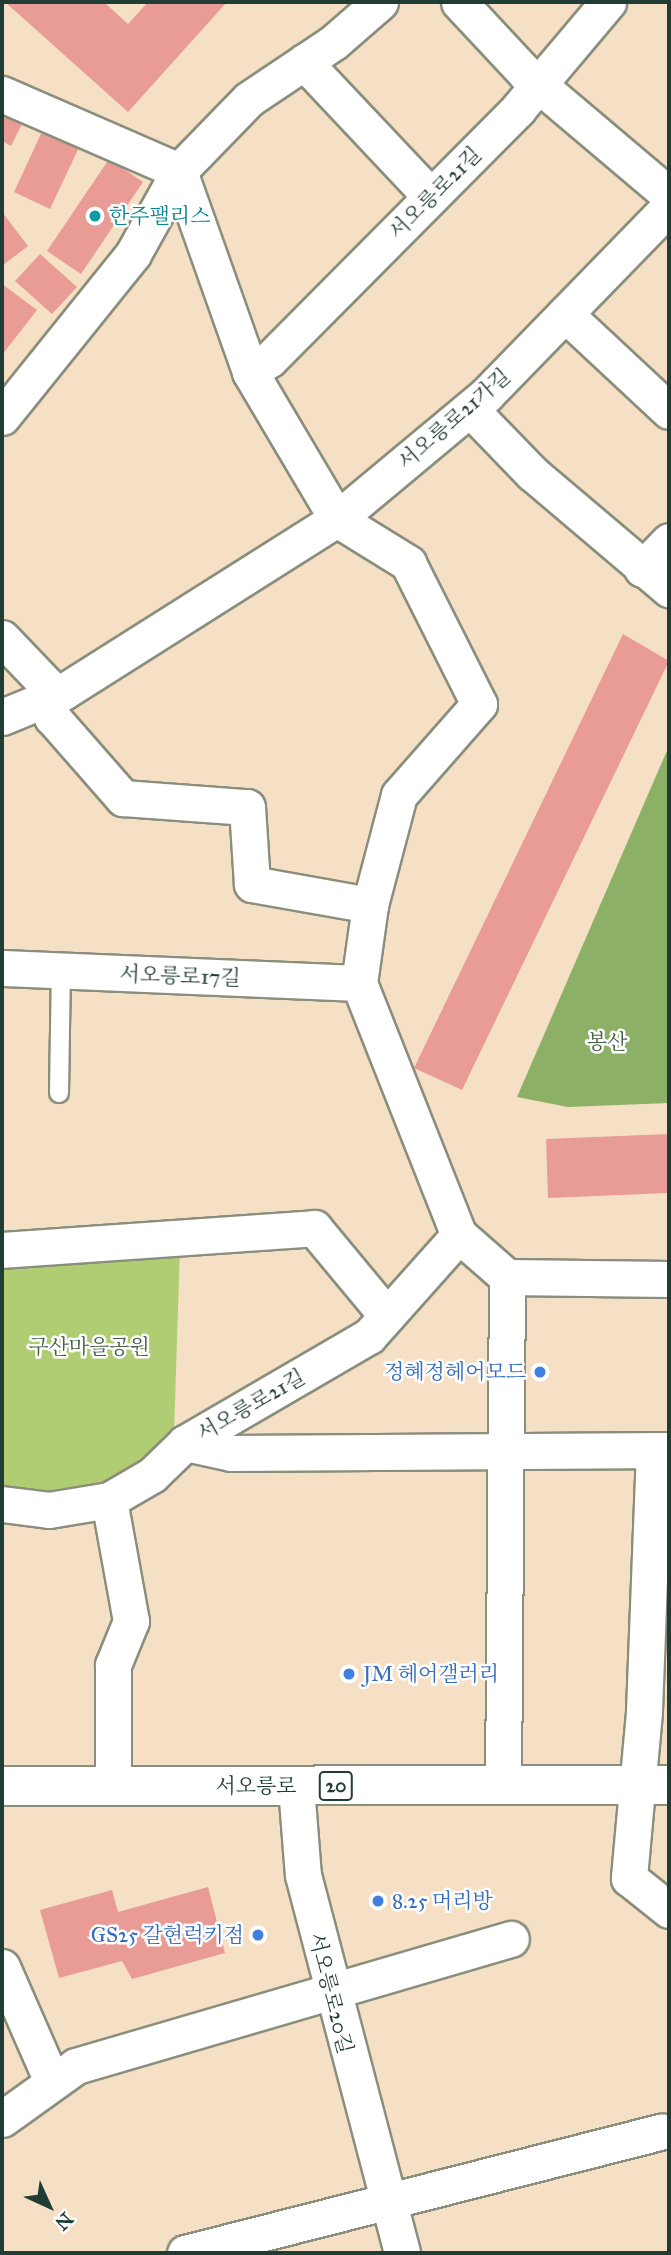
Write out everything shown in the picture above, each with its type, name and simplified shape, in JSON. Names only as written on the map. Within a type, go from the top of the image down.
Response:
[{"type":"main road","name":"서오릉로","points":[[2,1786],[653,1785]]},
{"type":"street","points":[[2,417],[133,254],[179,171],[249,99],[304,62],[380,2]]},
{"type":"street","points":[[459,2],[536,82],[669,195]]},
{"type":"street","name":"서오릉로21길","points":[[250,372],[519,109],[536,82],[608,2]]},
{"type":"street","points":[[304,62],[431,197]]},
{"type":"street","points":[[2,94],[179,171],[250,372],[337,519],[408,563],[479,704],[399,795],[370,905],[359,983],[458,1235],[507,1277],[669,1279]]},
{"type":"street","name":"서오릉로21가길","points":[[337,519],[470,410],[669,207]]},
{"type":"street","points":[[565,314],[669,411]]},
{"type":"street","points":[[470,410],[656,579],[669,541]]},
{"type":"street","points":[[2,717],[48,699],[193,615],[337,519]]},
{"type":"street","points":[[2,638],[46,684],[52,717],[122,798],[247,807],[252,884],[370,905]]},
{"type":"street","name":"서오릉로17길","points":[[2,968],[359,983]]},
{"type":"street","points":[[2,1250],[314,1228],[387,1316]]},
{"type":"street","name":"서오릉로21길","points":[[185,1443],[369,1336],[458,1235]]},
{"type":"street","points":[[503,1786],[507,1277]]},
{"type":"street","points":[[2,1504],[49,1510],[109,1500],[152,1475],[185,1443]]},
{"type":"street","name":"서오릉로21길","points":[[185,1443],[231,1453],[662,1450]]},
{"type":"street","points":[[662,1450],[653,1785],[629,1878],[669,1910]]},
{"type":"street","points":[[109,1500],[131,1622],[113,1665],[113,1786]]},
{"type":"street","name":"서오릉로20길","points":[[296,1787],[303,1875],[331,1995],[402,2253]]},
{"type":"street","points":[[2,2119],[51,2079],[76,2066],[331,1995],[511,1939]]},
{"type":"street","points":[[2,1967],[51,2079]]},
{"type":"street","points":[[185,2253],[385,2197],[662,2131]]},
{"type":"lane","points":[[60,1093],[61,972]]},
{"type":"green space","name":"봉산","points":[[669,746],[669,1103],[568,1107],[517,1097]]},
{"type":"green space","name":"구산마을공원","points":[[180,1248],[174,1433],[100,1492],[2,1495],[2,1260]]},
{"type":"building","points":[[5,2],[104,2],[128,24],[148,2],[227,2],[128,112]]},
{"type":"building","points":[[2,103],[26,116],[11,146],[2,141]]},
{"type":"building","points":[[45,125],[82,141],[50,209],[14,192]]},
{"type":"building","name":"한주팰리스","points":[[109,159],[143,182],[81,274],[47,251]]},
{"type":"building","points":[[2,212],[28,246],[2,266]]},
{"type":"building","points":[[40,254],[77,287],[52,314],[15,281]]},
{"type":"building","points":[[2,284],[37,310],[2,355]]},
{"type":"building","points":[[623,634],[669,661],[462,1090],[414,1068]]},
{"type":"building","points":[[669,1134],[669,1193],[548,1198],[546,1139]]},
{"type":"building","points":[[208,1887],[225,1953],[132,1979],[122,1961],[59,1978],[40,1910],[112,1890],[118,1912]]},
{"type":"place","name":"한주팰리스","points":[[95,216]]},
{"type":"place","name":"정혜정헤어모드","points":[[540,1372]]},
{"type":"place","name":"JM 헤어갤러리","points":[[349,1674]]},
{"type":"place","name":"8.25 머리방","points":[[378,1901]]},
{"type":"place","name":"GS25 갈현럭키점","points":[[258,1935]]}]
